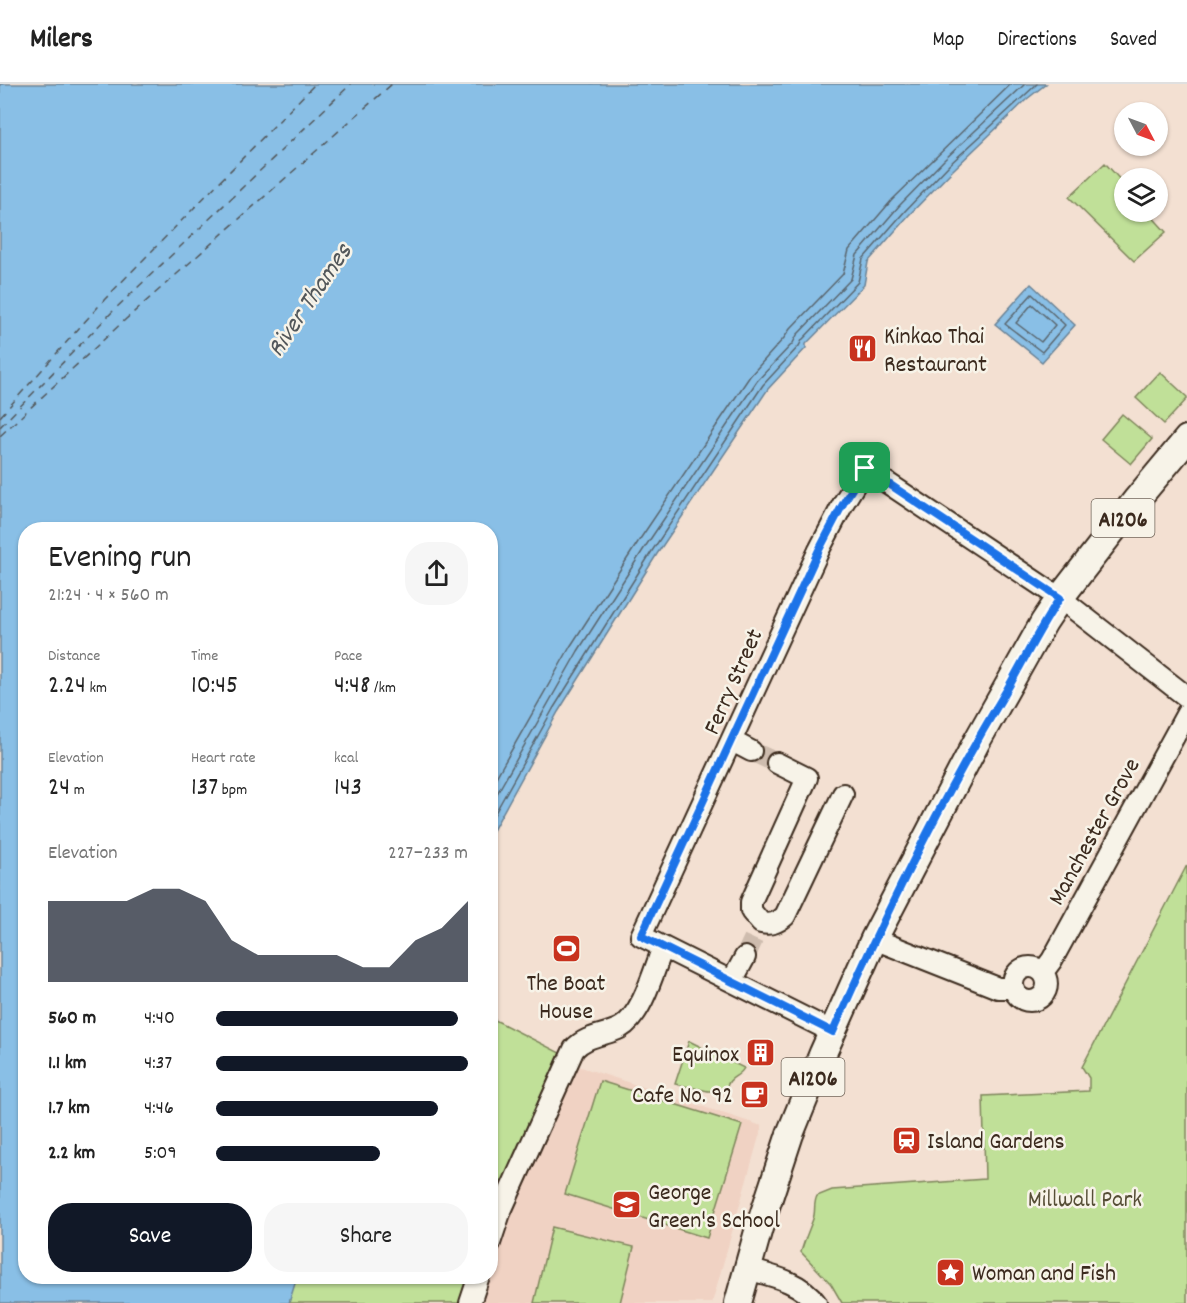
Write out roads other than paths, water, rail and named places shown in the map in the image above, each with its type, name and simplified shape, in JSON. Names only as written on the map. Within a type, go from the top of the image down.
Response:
[{"type":"main road","name":"A1206","points":[[738,1303],[790,1134],[874,939],[985,726],[1044,622],[1137,499],[1187,439]]},
{"type":"street","name":"Ferry Street","points":[[833,1032],[641,936],[819,550],[844,502],[865,468],[1060,598]]},
{"type":"street","points":[[1060,598],[1187,697]]},
{"type":"street","name":"Manchester Grove","points":[[874,939],[998,988],[1013,988],[1014,977],[1022,969],[1033,967],[1043,972],[1052,960],[1187,713]]},
{"type":"street","points":[[732,741],[751,751]]},
{"type":"street","points":[[777,763],[807,778],[751,902],[751,911],[759,927],[778,922],[785,916],[843,794]]},
{"type":"street","points":[[498,1219],[574,1049],[580,1042],[618,1029],[629,1022],[636,1012],[663,947]]},
{"type":"street","points":[[732,981],[744,957]]},
{"type":"street","points":[[747,1269],[800,1287],[808,1292],[816,1303]]},
{"type":"street","points":[[470,1303],[476,1284]]},
{"type":"water","name":"River Thames","points":[[0,84],[1046,84],[1027,99],[909,215],[868,262],[864,285],[806,344],[806,348],[768,389],[657,554],[558,712],[498,821],[498,522],[18,522],[18,1284],[295,1284],[289,1303],[0,1303]]},
{"type":"water","points":[[1031,284],[1075,325],[1042,362],[995,324]]},
{"type":"tunnel","points":[[751,751],[777,763]]},
{"type":"tunnel","points":[[745,957],[757,931]]},
{"type":"place","name":"Kinkao Thai Restaurant","points":[[863,349]]},
{"type":"place","name":"The Boat House","points":[[566,949]]},
{"type":"place","name":"Equinox","points":[[760,1053]]},
{"type":"place","name":"Cafe No. 92","points":[[754,1094]]},
{"type":"place","name":"Island Gardens","points":[[906,1140]]},
{"type":"place","name":"George Green's School","points":[[627,1205]]},
{"type":"place","name":"Woman and Fish","points":[[951,1272]]},
{"type":"park label","name":"Millwall Park","points":[[1085,1198]]}]
